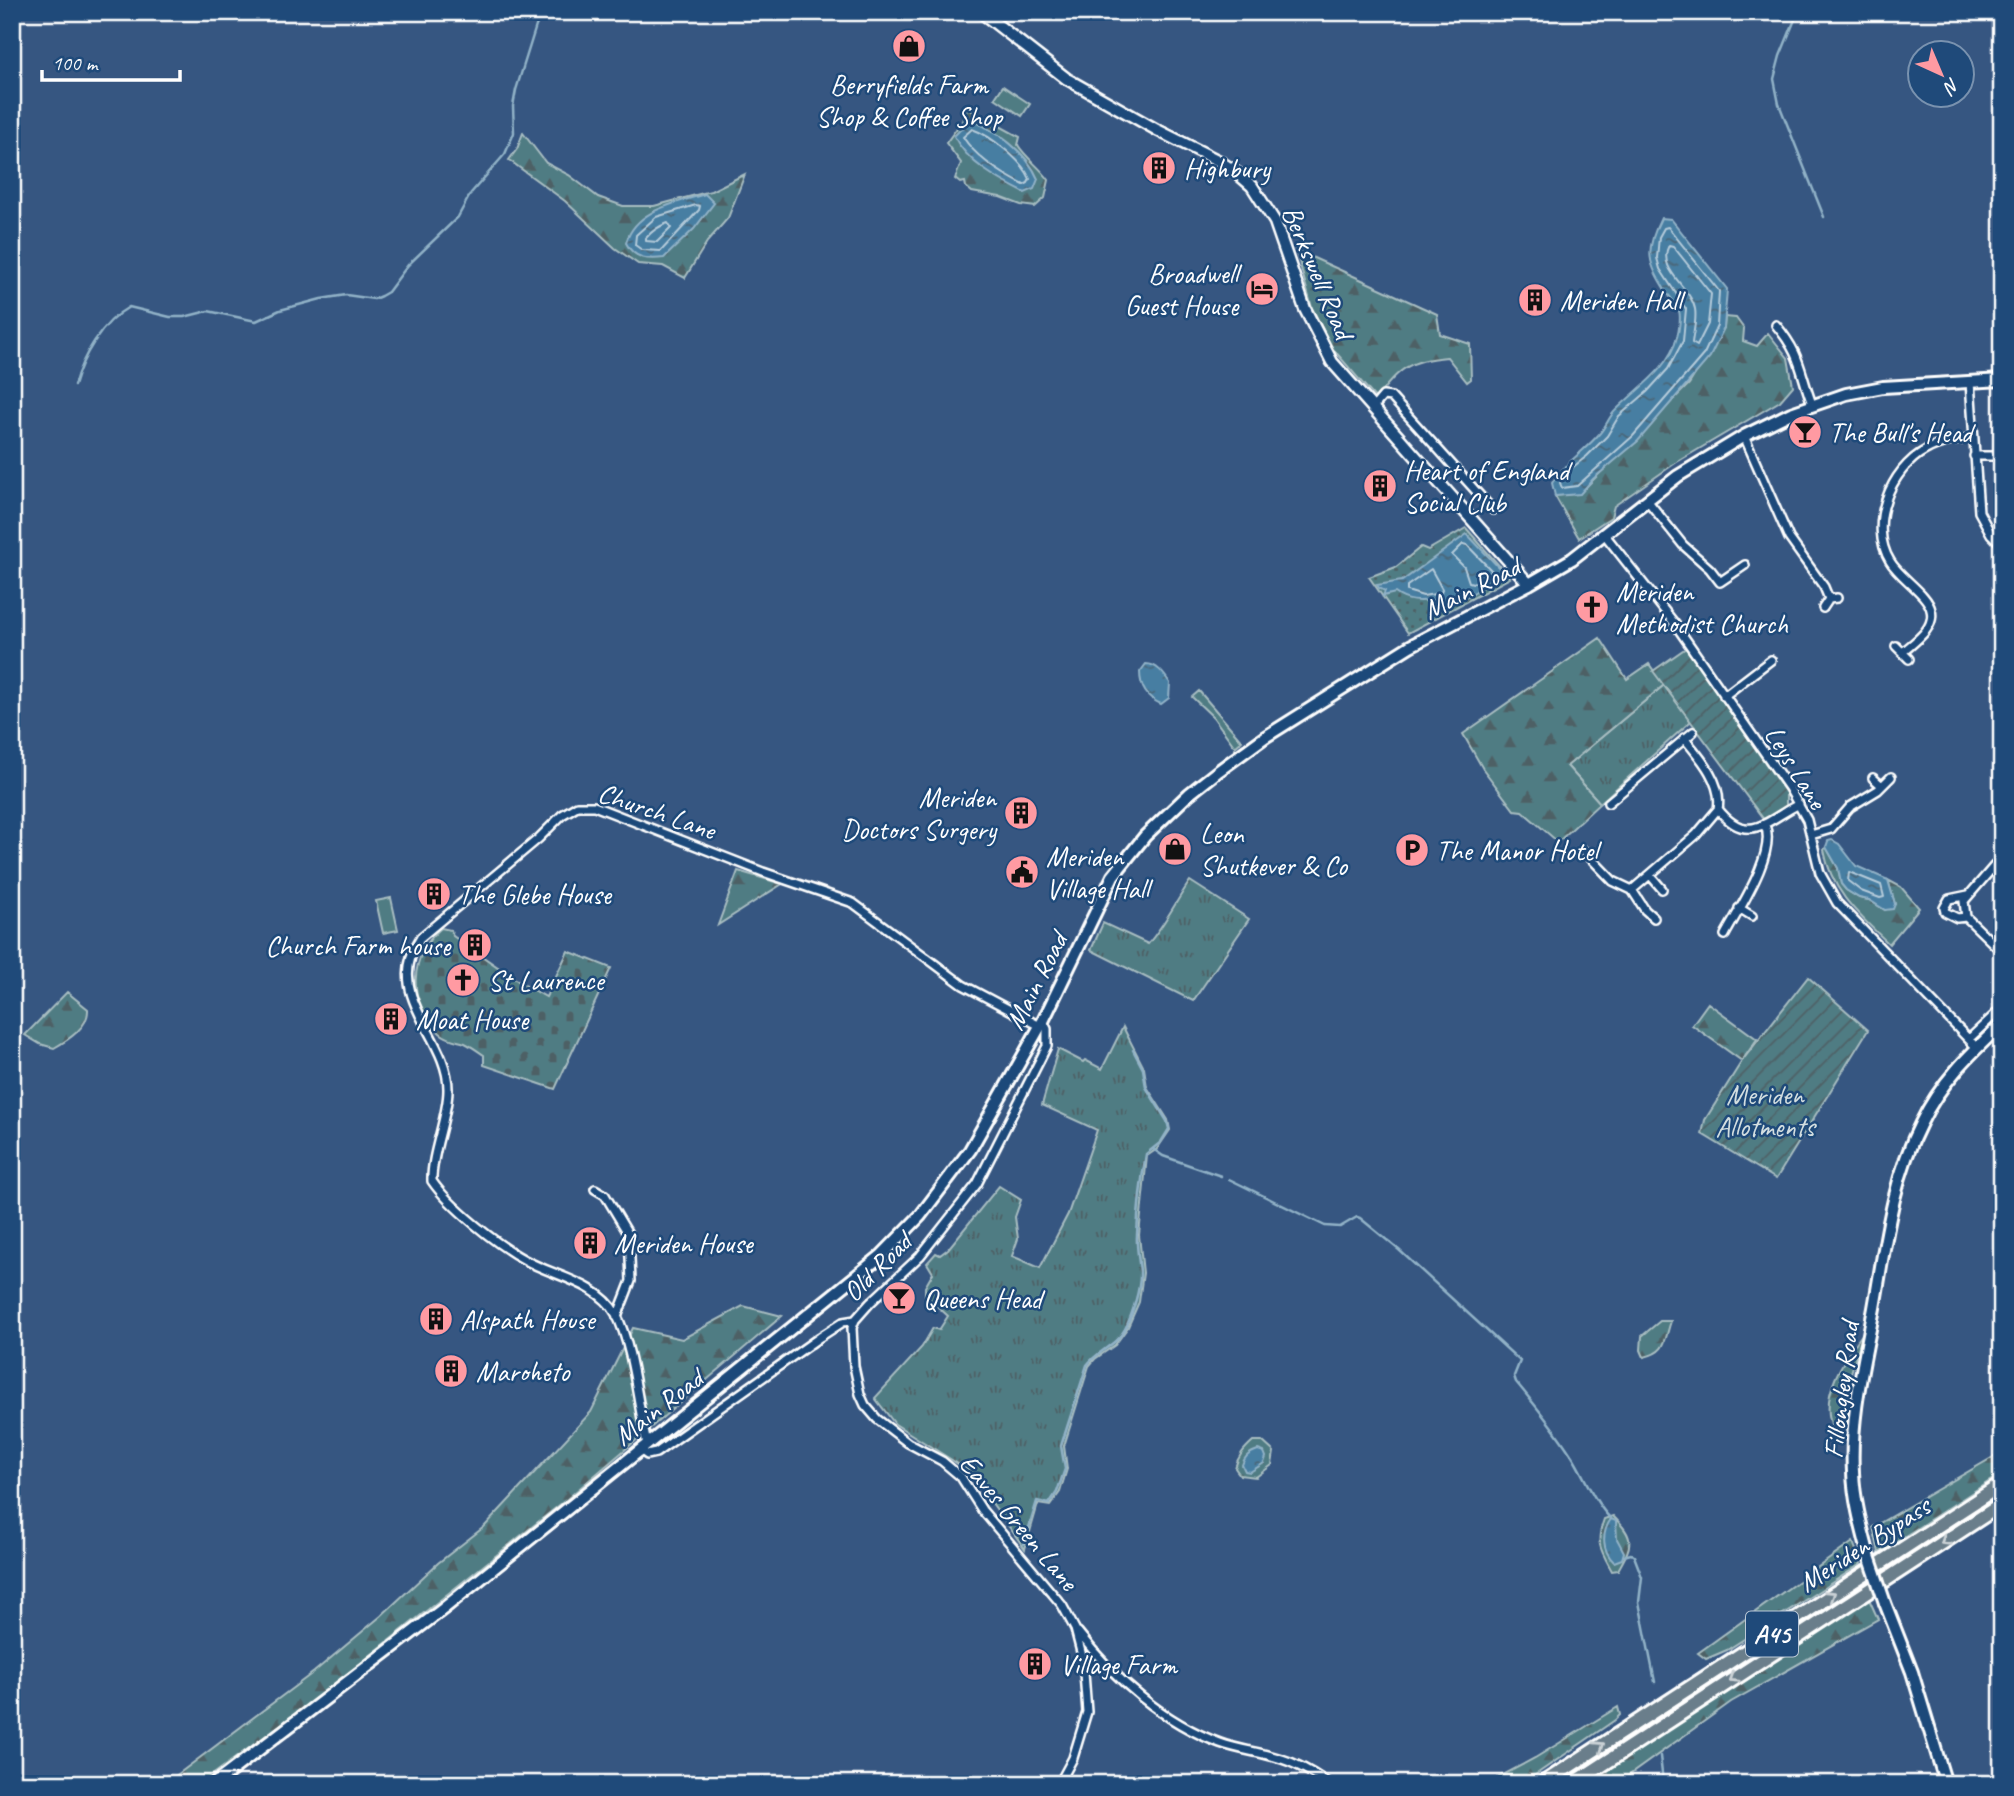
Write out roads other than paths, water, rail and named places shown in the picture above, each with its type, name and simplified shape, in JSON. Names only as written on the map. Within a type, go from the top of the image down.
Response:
[{"type":"highway","name":"Meriden Bypass","points":[[1542,1784],[2002,1484]]},
{"type":"highway","name":"Meriden Bypass","points":[[1573,1784],[2002,1504]]},
{"type":"main road","name":"Main Road","points":[[214,1784],[443,1609],[881,1256],[920,1216],[970,1150],[1041,1024],[1110,881],[1144,836],[1168,813],[1254,745],[1380,664],[1572,559],[1678,476],[1744,436],[1812,404],[1846,394],[1883,387],[2002,380]]},
{"type":"main road","name":"Fillongley Road","points":[[1946,1784],[1912,1672],[1868,1556],[1855,1496],[1853,1434],[1893,1206],[1909,1149],[1934,1098],[1973,1044],[2002,1024]]},
{"type":"street","name":"Berkswell Road","points":[[981,12],[1067,79],[1157,130],[1219,161],[1252,186],[1275,222],[1304,309],[1323,348],[1342,377],[1529,584]]},
{"type":"street","points":[[1776,325],[1793,345],[1812,404]]},
{"type":"street","points":[[1970,382],[1973,456],[1979,512],[1991,534],[2002,545]]},
{"type":"street","points":[[1372,409],[1383,396],[1391,397],[1493,510]]},
{"type":"street","points":[[1744,436],[1789,538],[1833,598],[1823,608]]},
{"type":"street","points":[[1896,646],[1906,655],[1927,629],[1932,611],[1928,602],[1900,575],[1884,551],[1881,522],[1885,502],[1894,482],[1916,456],[1928,448],[1972,438]]},
{"type":"street","points":[[1973,456],[2002,456]]},
{"type":"street","points":[[1647,500],[1683,545],[1710,569],[1720,582],[1745,565]]},
{"type":"street","name":"Leys Lane","points":[[1605,535],[1675,624],[1799,804],[1807,820],[1820,873],[1837,903],[1973,1044]]},
{"type":"street","points":[[1724,696],[1771,660]]},
{"type":"street","points":[[1608,803],[1693,732]]},
{"type":"street","points":[[1632,890],[1696,835],[1718,809],[1720,798],[1716,785],[1684,738]]},
{"type":"street","points":[[1811,835],[1831,829],[1850,807],[1891,777]]},
{"type":"street","points":[[1873,778],[1882,786]]},
{"type":"street","points":[[1718,809],[1729,822],[1738,827],[1752,828],[1765,825],[1799,804]]},
{"type":"street","name":"Church Lane","points":[[644,1447],[623,1332],[617,1317],[604,1300],[590,1289],[522,1259],[498,1243],[443,1195],[432,1181],[449,1091],[446,1069],[411,992],[411,956],[421,937],[568,811],[577,806],[594,806],[763,872],[853,903],[963,985],[1041,1024]]},
{"type":"street","points":[[1725,935],[1764,855],[1768,833],[1765,825]]},
{"type":"street","points":[[1584,851],[1613,881],[1632,890],[1654,918]]},
{"type":"street","points":[[2002,857],[1964,901],[1966,917],[2002,952]]},
{"type":"street","points":[[1650,875],[1662,889]]},
{"type":"street","points":[[1966,917],[1950,916],[1944,908],[1949,899],[1968,895]]},
{"type":"street","points":[[1739,908],[1752,916]]},
{"type":"street","name":"Fillongley Road","points":[[1973,1044],[2002,1008]]},
{"type":"street","name":"Old Road","points":[[644,1447],[648,1455],[656,1452],[820,1337],[843,1322],[855,1320],[864,1308],[920,1256],[977,1184],[1047,1046],[1047,1029],[1041,1024]]},
{"type":"street","points":[[595,1188],[605,1195],[629,1235],[631,1281],[617,1317]]},
{"type":"street","name":"Eaves Green Lane","points":[[855,1320],[852,1328],[854,1366],[865,1405],[877,1419],[908,1443],[942,1461],[961,1477],[982,1510],[1062,1605],[1075,1629],[1083,1660],[1087,1712],[1073,1758],[1059,1784]]},
{"type":"street","points":[[1075,1629],[1097,1658],[1138,1693],[1186,1727],[1219,1743],[1296,1764],[1329,1784]]},
{"type":"street","points":[[1083,1660],[1097,1658]]},
{"type":"water","points":[[970,120],[1000,136],[1019,151],[1038,179],[1034,189],[1025,193],[1015,188],[985,170],[967,154],[954,136]]},
{"type":"water","points":[[705,194],[714,203],[694,229],[664,258],[642,257],[629,248],[626,243],[631,232],[647,215]]},
{"type":"water","points":[[1661,218],[1671,219],[1727,289],[1724,328],[1710,357],[1638,441],[1593,479],[1580,494],[1555,496],[1552,483],[1557,476],[1600,433],[1615,411],[1660,369],[1673,349],[1679,328],[1679,311],[1656,273],[1650,257],[1652,240]]},
{"type":"water","points":[[1467,534],[1504,573],[1452,603],[1436,600],[1413,601],[1395,593],[1383,596],[1385,591],[1377,585],[1402,581]]},
{"type":"water","points":[[1146,664],[1157,668],[1170,683],[1169,698],[1161,704],[1148,695],[1141,682],[1140,672]]},
{"type":"water","points":[[1828,841],[1839,844],[1856,866],[1888,880],[1895,904],[1893,909],[1885,910],[1846,890],[1826,847]]},
{"type":"water","points":[[1258,1450],[1264,1452],[1264,1463],[1250,1472],[1245,1471],[1242,1465],[1245,1459]]},
{"type":"water","points":[[1611,1519],[1616,1521],[1617,1539],[1624,1552],[1622,1559],[1614,1562],[1607,1553],[1604,1542]]},
{"type":"waterway","points":[[74,386],[94,341],[110,322],[129,307],[170,317],[184,317],[208,311],[256,321],[280,310],[321,299],[346,295],[374,299],[388,292],[408,265],[458,217],[471,193],[505,154],[514,133],[513,106],[516,90],[543,12]]},
{"type":"waterway","points":[[1798,12],[1780,56],[1774,79],[1779,104],[1824,217]]},
{"type":"waterway","points":[[1024,1544],[1037,1501],[1049,1504],[1057,1492],[1065,1469],[1061,1446],[1087,1365],[1121,1335],[1138,1293],[1140,1272],[1137,1225],[1146,1154],[1161,1142],[1169,1129],[1146,1087],[1143,1069],[1133,1050]]},
{"type":"waterway","points":[[1153,1149],[1163,1156],[1221,1176]]},
{"type":"waterway","points":[[1229,1179],[1325,1226],[1340,1227],[1357,1217],[1360,1218],[1399,1250],[1520,1361],[1514,1376],[1516,1382],[1559,1436],[1611,1519]]},
{"type":"waterway","points":[[1624,1556],[1634,1556],[1642,1577],[1639,1602],[1655,1682]]},
{"type":"waterway","points":[[1660,1756],[1663,1782]]},
{"type":"place","name":"Berryfields Farm Shop & Coffee Shop","points":[[909,46]]},
{"type":"place","name":"Highbury","points":[[1159,168]]},
{"type":"place","name":"Broadwell Guest House","points":[[1262,289]]},
{"type":"place","name":"Meriden Hall","points":[[1535,300]]},
{"type":"place","name":"The Bull's Head","points":[[1805,432]]},
{"type":"place","name":"Heart of England Social Club","points":[[1380,486]]},
{"type":"place","name":"Meriden Methodist Church","points":[[1592,607]]},
{"type":"place","name":"Meriden Doctors Surgery","points":[[1021,813]]},
{"type":"place","name":"Leon Shutkever & Co","points":[[1175,849]]},
{"type":"place","name":"The Manor Hotel","points":[[1412,850]]},
{"type":"place","name":"Meriden Village Hall","points":[[1022,872]]},
{"type":"place","name":"The Glebe House","points":[[434,894]]},
{"type":"place","name":"Church Farm house","points":[[475,945]]},
{"type":"place","name":"St Laurence","points":[[463,980]]},
{"type":"place","name":"Moat House","points":[[391,1019]]},
{"type":"place","name":"Meriden House","points":[[590,1243]]},
{"type":"place","name":"Queens Head","points":[[899,1298]]},
{"type":"place","name":"Alspath House","points":[[436,1319]]},
{"type":"place","name":"Maroheto","points":[[451,1371]]},
{"type":"place","name":"Village Farm","points":[[1035,1664]]},
{"type":"park label","name":"Meriden Allotments","points":[[1765,1110]]}]
